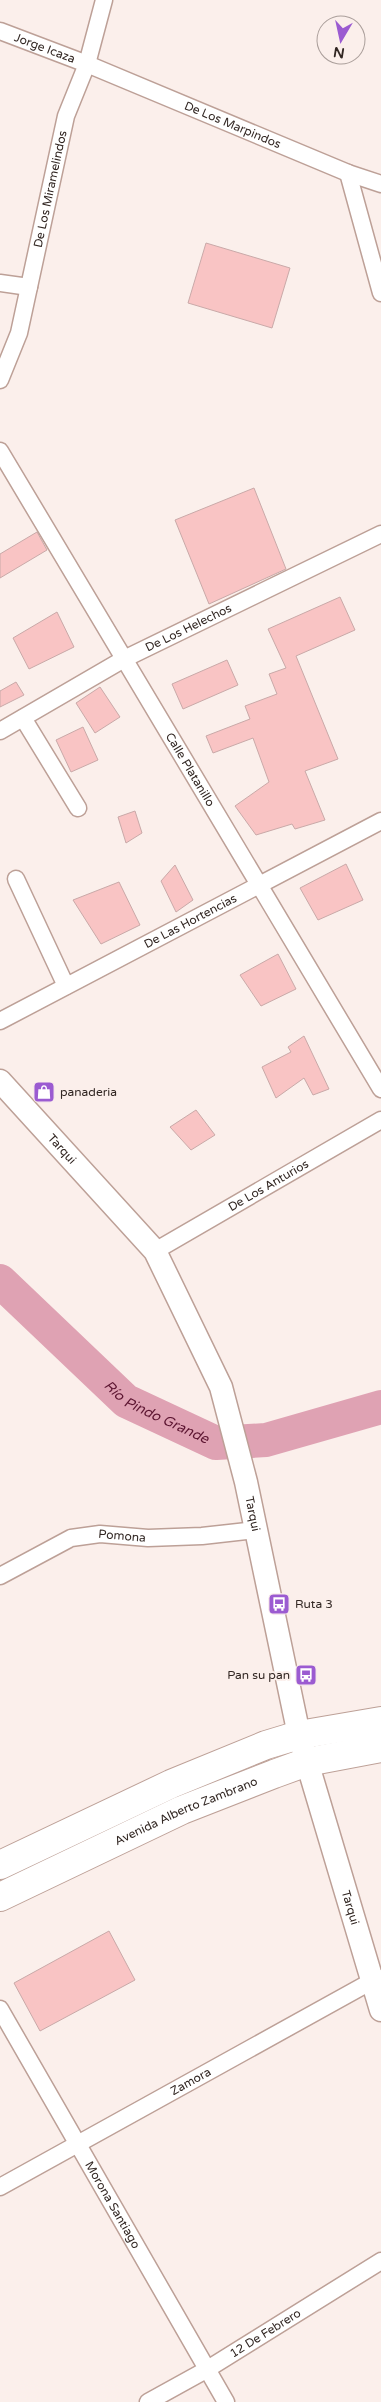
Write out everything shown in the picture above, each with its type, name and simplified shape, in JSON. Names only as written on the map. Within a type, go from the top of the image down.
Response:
[{"type":"highway","points":[[0,1864],[171,1784],[266,1745],[299,1735],[381,1721]]},
{"type":"highway","name":"Avenida Alberto Zambrano","points":[[0,1897],[182,1810],[306,1762],[381,1748]]},
{"type":"street","name":"De Los Miramelindos","points":[[0,380],[19,334],[66,116],[87,64],[104,0]]},
{"type":"street","name":"De Los Marpindos","points":[[0,33],[87,64],[348,173],[381,184]]},
{"type":"street","points":[[348,173],[381,293]]},
{"type":"street","points":[[0,283],[29,287]]},
{"type":"street","name":"Calle Platanillo","points":[[0,452],[381,1089]]},
{"type":"street","name":"De Los Helechos","points":[[0,731],[124,659],[381,534]]},
{"type":"street","points":[[23,718],[78,808]]},
{"type":"street","name":"De Las Hortencias","points":[[0,1022],[258,884],[381,821]]},
{"type":"street","points":[[16,879],[66,986]]},
{"type":"street","name":"Tarqui","points":[[0,1081],[155,1251],[221,1387],[246,1482],[299,1735],[306,1762],[377,1979],[381,2010]]},
{"type":"street","name":"De Los Anturios","points":[[155,1251],[381,1120]]},
{"type":"street","name":"Pomona","points":[[0,1576],[71,1538],[100,1534],[148,1538],[202,1536],[256,1530]]},
{"type":"street","name":"Zamora","points":[[0,2187],[377,1979]]},
{"type":"street","name":"Morona Santiago","points":[[0,2008],[77,2146],[226,2402]]},
{"type":"street","name":"12 De Febrero","points":[[148,2402],[206,2370],[381,2261]]},
{"type":"building","points":[[206,243],[290,268],[272,328],[188,303]]},
{"type":"building","points":[[254,488],[286,569],[209,604],[175,520]]},
{"type":"building","points":[[37,532],[47,550],[0,578],[0,554]]},
{"type":"building","points":[[340,597],[355,630],[296,656],[338,759],[305,771],[325,820],[295,829],[292,824],[256,835],[235,806],[269,782],[253,738],[213,753],[206,736],[250,719],[245,706],[277,694],[269,674],[286,668],[268,629]]},
{"type":"building","points":[[57,612],[74,647],[29,669],[13,638]]},
{"type":"building","points":[[227,660],[238,685],[183,709],[172,684]]},
{"type":"building","points":[[16,682],[24,695],[0,707],[0,691]]},
{"type":"building","points":[[100,687],[120,717],[95,733],[76,703]]},
{"type":"building","points":[[83,727],[98,760],[71,772],[56,740]]},
{"type":"building","points":[[135,811],[142,833],[126,843],[118,817]]},
{"type":"building","points":[[346,864],[363,900],[318,920],[300,888]]},
{"type":"building","points":[[175,865],[193,900],[176,912],[161,881]]},
{"type":"building","points":[[119,882],[140,925],[101,944],[73,900]]},
{"type":"building","points":[[278,954],[296,989],[261,1006],[240,975]]},
{"type":"building","points":[[304,1036],[329,1089],[313,1095],[304,1078],[276,1098],[262,1067],[291,1052],[288,1047]]},
{"type":"building","points":[[196,1110],[215,1135],[191,1150],[170,1127]]},
{"type":"building","points":[[109,1931],[135,1980],[40,2031],[14,1983]]},
{"type":"waterway","name":"Río Pindo Grande","points":[[0,1281],[126,1401],[216,1443],[266,1440],[381,1407]]},
{"type":"place","name":"panaderia","points":[[44,1092]]},
{"type":"place","name":"Ruta 3","points":[[279,1604]]},
{"type":"place","name":"Pan su pan","points":[[306,1675]]}]
